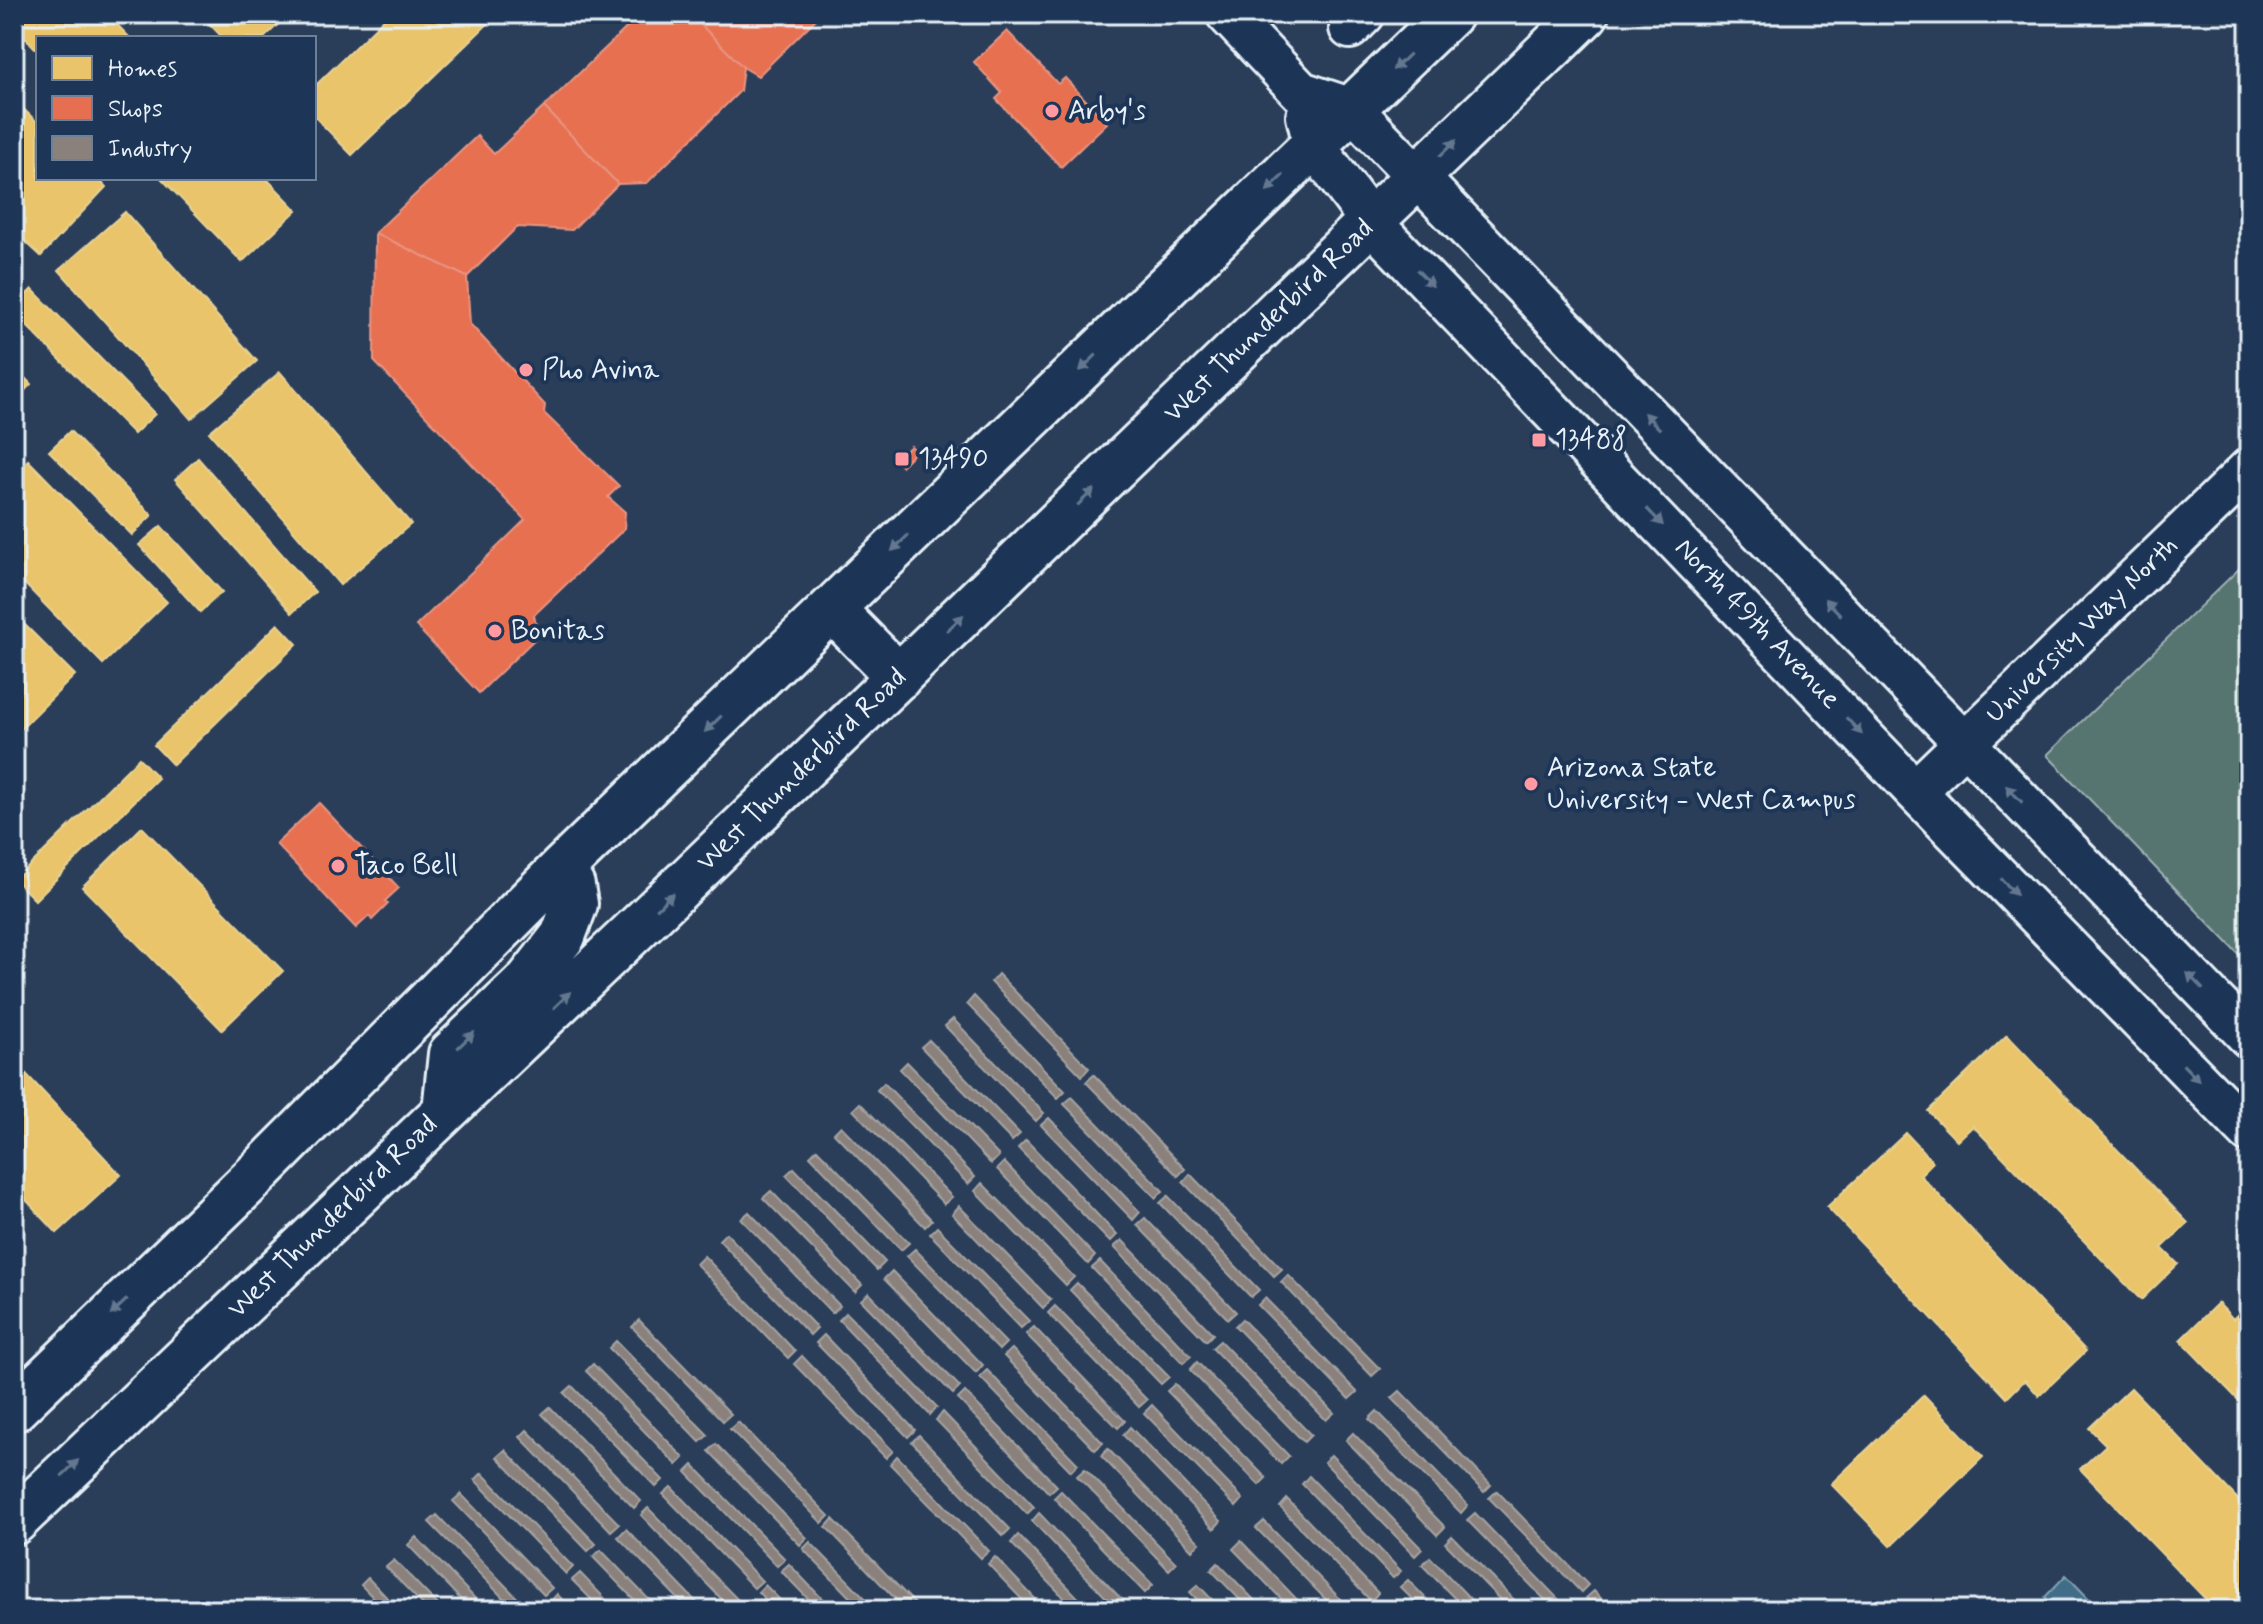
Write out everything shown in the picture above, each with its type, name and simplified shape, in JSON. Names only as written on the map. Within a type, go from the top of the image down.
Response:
[{"type":"main road","points":[[14,1409],[250,1181],[562,868],[1450,14]]},
{"type":"main road","name":"West Thunderbird Road","points":[[14,1522],[899,677],[1586,14]]},
{"type":"main road","points":[[832,609],[899,677]]},
{"type":"main road","points":[[445,1111],[451,1054],[528,981],[563,936],[575,904],[572,886],[562,868]]},
{"type":"street","name":"North 49th Avenue","points":[[1227,14],[1301,92],[1352,109],[2249,1037]]},
{"type":"street","name":"North 49th Avenue","points":[[1301,92],[1314,145],[1371,222],[1915,791],[2249,1132]]},
{"type":"street","name":"University Way North","points":[[1915,791],[2249,469]]},
{"type":"green space","points":[[2249,559],[2249,965],[2047,755]]},
{"type":"water","points":[[2066,1575],[2100,1610],[2056,1610],[2045,1597]]},
{"type":"building: Homes","points":[[14,14],[107,14],[128,36],[36,36],[36,49],[14,26]]},
{"type":"building: Homes","points":[[200,14],[289,14],[266,36],[221,36]]},
{"type":"building: Homes","points":[[389,14],[498,14],[352,155],[316,118],[316,85]]},
{"type":"building: Homes","points":[[14,100],[36,121],[36,180],[99,180],[106,187],[41,256],[14,231]]},
{"type":"building: Homes","points":[[163,180],[268,180],[297,210],[242,262]]},
{"type":"building: Homes","points":[[125,212],[257,361],[191,419],[59,270]]},
{"type":"building: Homes","points":[[32,289],[155,414],[134,434],[14,313],[14,307]]},
{"type":"building: Homes","points":[[14,367],[31,384],[14,402]]},
{"type":"building: Homes","points":[[280,372],[411,524],[340,585],[209,432]]},
{"type":"building: Homes","points":[[70,431],[152,515],[132,535],[49,451]]},
{"type":"building: Homes","points":[[198,458],[315,592],[292,613],[175,479]]},
{"type":"building: Homes","points":[[28,460],[167,602],[103,664],[14,573],[14,474]]},
{"type":"building: Homes","points":[[161,526],[222,592],[200,612],[139,545]]},
{"type":"building: Homes","points":[[14,614],[75,675],[14,736]]},
{"type":"building: Homes","points":[[278,624],[297,644],[173,765],[154,745]]},
{"type":"building: Homes","points":[[139,758],[158,778],[35,900],[15,880]]},
{"type":"building: Homes","points":[[142,827],[283,971],[222,1030],[82,887]]},
{"type":"building: Homes","points":[[2007,1035],[2188,1223],[2162,1248],[2178,1264],[2141,1300],[1973,1126],[1957,1141],[1928,1111]]},
{"type":"building: Homes","points":[[14,1061],[121,1175],[57,1233],[14,1187]]},
{"type":"building: Homes","points":[[1906,1133],[1933,1162],[1920,1175],[2086,1351],[2039,1396],[2025,1380],[2007,1398],[1827,1207]]},
{"type":"building: Homes","points":[[2218,1303],[2233,1319],[2249,1303],[2249,1411],[2180,1340]]},
{"type":"building: Homes","points":[[2131,1388],[2249,1511],[2249,1610],[2216,1610],[2080,1469],[2106,1445],[2089,1428]]},
{"type":"building: Homes","points":[[1924,1395],[1983,1457],[1891,1546],[1831,1484]]},
{"type":"building: Shops","points":[[641,14],[690,14],[743,67],[740,91],[647,183],[618,184],[544,107]]},
{"type":"building: Shops","points":[[690,14],[821,14],[758,76],[743,67]]},
{"type":"building: Shops","name":"Arby's","points":[[1007,31],[1058,84],[1065,78],[1107,123],[1061,167],[996,99],[1002,93],[974,62]]},
{"type":"building: Shops","points":[[544,107],[618,184],[572,230],[517,227],[467,277],[375,233],[477,136],[494,154]]},
{"type":"building: Shops","points":[[375,233],[467,277],[470,324],[545,405],[544,413],[619,486],[608,497],[625,512],[624,529],[534,615],[538,636],[479,693],[416,626],[525,520],[374,361]]},
{"type":"building: Shops","points":[[911,446],[916,451],[901,466],[896,460]]},
{"type":"building: Shops","name":"Taco Bell","points":[[319,803],[399,888],[372,920],[369,916],[356,928],[276,844]]},
{"type":"building: Industry","points":[[998,974],[1089,1068],[1082,1076],[991,982]]},
{"type":"building: Industry","points":[[974,996],[1065,1091],[1058,1098],[967,1004]]},
{"type":"building: Industry","points":[[953,1019],[1044,1113],[1036,1121],[945,1026]]},
{"type":"building: Industry","points":[[929,1040],[1020,1134],[1012,1141],[921,1047]]},
{"type":"building: Industry","points":[[907,1062],[999,1156],[991,1164],[900,1069]]},
{"type":"building: Industry","points":[[1094,1075],[1185,1169],[1178,1176],[1086,1082]]},
{"type":"building: Industry","points":[[884,1083],[975,1177],[968,1184],[877,1090]]},
{"type":"building: Industry","points":[[1072,1097],[1163,1191],[1156,1198],[1064,1104]]},
{"type":"building: Industry","points":[[860,1103],[952,1197],[944,1204],[853,1110]]},
{"type":"building: Industry","points":[[1049,1118],[1140,1212],[1133,1220],[1041,1125]]},
{"type":"building: Industry","points":[[841,1126],[932,1220],[925,1227],[834,1133]]},
{"type":"building: Industry","points":[[1026,1140],[1117,1235],[1110,1242],[1018,1148]]},
{"type":"building: Industry","points":[[817,1149],[909,1243],[901,1250],[810,1156]]},
{"type":"building: Industry","points":[[1004,1162],[1095,1256],[1088,1264],[997,1169]]},
{"type":"building: Industry","points":[[794,1168],[885,1262],[877,1270],[786,1175]]},
{"type":"building: Industry","points":[[1190,1174],[1282,1269],[1274,1276],[1183,1182]]},
{"type":"building: Industry","points":[[982,1183],[1074,1277],[1066,1285],[975,1191]]},
{"type":"building: Industry","points":[[771,1191],[862,1285],[855,1292],[763,1198]]},
{"type":"building: Industry","points":[[1168,1196],[1259,1290],[1251,1297],[1160,1203]]},
{"type":"building: Industry","points":[[959,1206],[1051,1300],[1043,1308],[952,1214]]},
{"type":"building: Industry","points":[[749,1212],[840,1306],[832,1313],[741,1219]]},
{"type":"building: Industry","points":[[1145,1218],[1236,1312],[1228,1319],[1137,1225]]},
{"type":"building: Industry","points":[[937,1227],[1029,1321],[1021,1328],[930,1234]]},
{"type":"building: Industry","points":[[726,1233],[817,1328],[810,1335],[719,1240]]},
{"type":"building: Industry","points":[[1122,1240],[1213,1334],[1206,1341],[1114,1247]]},
{"type":"building: Industry","points":[[915,1249],[1006,1343],[999,1350],[907,1256]]},
{"type":"building: Industry","points":[[704,1256],[795,1351],[788,1358],[696,1264]]},
{"type":"building: Industry","points":[[1100,1261],[1191,1356],[1183,1363],[1092,1268]]},
{"type":"building: Industry","points":[[892,1271],[983,1365],[976,1373],[884,1279]]},
{"type":"building: Industry","points":[[1288,1275],[1380,1369],[1372,1376],[1281,1282]]},
{"type":"building: Industry","points":[[1077,1283],[1169,1377],[1161,1384],[1070,1290]]},
{"type":"building: Industry","points":[[869,1293],[960,1387],[953,1394],[861,1300]]},
{"type":"building: Industry","points":[[1265,1298],[1357,1392],[1349,1399],[1258,1305]]},
{"type":"building: Industry","points":[[1055,1306],[1147,1400],[1139,1407],[1048,1313]]},
{"type":"building: Industry","points":[[846,1313],[937,1407],[930,1415],[839,1320]]},
{"type":"building: Industry","points":[[1242,1319],[1334,1413],[1326,1420],[1235,1326]]},
{"type":"building: Industry","points":[[639,1320],[731,1414],[723,1421],[632,1327]]},
{"type":"building: Industry","points":[[1034,1327],[1125,1421],[1118,1428],[1026,1334]]},
{"type":"building: Industry","points":[[824,1335],[915,1430],[908,1437],[816,1343]]},
{"type":"building: Industry","points":[[616,1341],[708,1435],[700,1442],[609,1348]]},
{"type":"building: Industry","points":[[1220,1341],[1311,1435],[1304,1442],[1212,1348]]},
{"type":"building: Industry","points":[[1012,1349],[1103,1443],[1095,1450],[1004,1356]]},
{"type":"building: Industry","points":[[802,1356],[893,1451],[886,1458],[794,1364]]},
{"type":"building: Industry","points":[[1197,1362],[1289,1456],[1281,1464],[1190,1370]]},
{"type":"building: Industry","points":[[593,1364],[684,1458],[677,1465],[586,1371]]},
{"type":"building: Industry","points":[[987,1370],[1078,1464],[1071,1471],[980,1377]]},
{"type":"building: Industry","points":[[1175,1384],[1266,1478],[1259,1485],[1167,1391]]},
{"type":"building: Industry","points":[[572,1386],[663,1480],[656,1487],[564,1393]]},
{"type":"building: Industry","points":[[1400,1391],[1491,1485],[1484,1492],[1392,1398]]},
{"type":"building: Industry","points":[[965,1392],[1057,1486],[1049,1493],[958,1399]]},
{"type":"building: Industry","points":[[1152,1405],[1243,1499],[1236,1507],[1144,1413]]},
{"type":"building: Industry","points":[[550,1407],[641,1501],[634,1508],[542,1414]]},
{"type":"building: Industry","points":[[1377,1411],[1468,1505],[1461,1513],[1369,1419]]},
{"type":"building: Industry","points":[[943,1412],[1034,1507],[1027,1514],[936,1420]]},
{"type":"building: Industry","points":[[738,1422],[829,1516],[822,1523],[730,1429]]},
{"type":"building: Industry","points":[[1130,1427],[1221,1521],[1214,1529],[1123,1435]]},
{"type":"building: Industry","points":[[527,1430],[619,1524],[611,1531],[520,1437]]},
{"type":"building: Industry","points":[[1353,1433],[1445,1527],[1437,1535],[1346,1440]]},
{"type":"building: Industry","points":[[919,1435],[1010,1529],[1003,1536],[912,1442]]},
{"type":"building: Industry","points":[[716,1444],[807,1538],[800,1545],[709,1451]]},
{"type":"building: Industry","points":[[1108,1449],[1200,1543],[1192,1550],[1101,1456]]},
{"type":"building: Industry","points":[[505,1450],[596,1544],[588,1551],[497,1457]]},
{"type":"building: Industry","points":[[1331,1455],[1422,1549],[1415,1556],[1324,1462]]},
{"type":"building: Industry","points":[[897,1456],[989,1551],[981,1558],[890,1464]]},
{"type":"building: Industry","points":[[693,1465],[785,1559],[777,1566],[686,1472]]},
{"type":"building: Industry","points":[[1085,1469],[1176,1563],[1169,1570],[1077,1476]]},
{"type":"building: Industry","points":[[482,1473],[573,1567],[566,1574],[475,1480]]},
{"type":"building: Industry","points":[[1309,1476],[1401,1571],[1393,1578],[1302,1484]]},
{"type":"building: Industry","points":[[671,1487],[762,1581],[754,1588],[663,1494]]},
{"type":"building: Industry","points":[[1061,1491],[1153,1585],[1145,1593],[1054,1498]]},
{"type":"building: Industry","points":[[1497,1491],[1588,1585],[1581,1592],[1489,1498]]},
{"type":"building: Industry","points":[[461,1494],[552,1588],[544,1595],[453,1501]]},
{"type":"building: Industry","points":[[1287,1499],[1378,1593],[1371,1601],[1280,1507]]},
{"type":"building: Industry","points":[[648,1508],[740,1602],[732,1610],[641,1515]]},
{"type":"building: Industry","points":[[1039,1513],[1130,1608],[1128,1610],[1118,1610],[1032,1521]]},
{"type":"building: Industry","points":[[1475,1513],[1566,1607],[1563,1610],[1555,1610],[1467,1520]]},
{"type":"building: Industry","points":[[437,1515],[527,1610],[515,1610],[429,1522]]},
{"type":"building: Industry","points":[[833,1519],[921,1610],[906,1610],[826,1527]]},
{"type":"building: Industry","points":[[1264,1521],[1351,1610],[1336,1610],[1256,1528]]},
{"type":"building: Industry","points":[[626,1529],[704,1610],[689,1610],[618,1537]]},
{"type":"building: Industry","points":[[1018,1535],[1090,1610],[1076,1610],[1011,1543]]},
{"type":"building: Industry","points":[[1452,1536],[1524,1610],[1510,1610],[1445,1543]]},
{"type":"building: Industry","points":[[416,1537],[486,1610],[471,1610],[408,1545]]},
{"type":"building: Industry","points":[[1241,1541],[1307,1610],[1292,1610],[1233,1549]]},
{"type":"building: Industry","points":[[810,1542],[877,1610],[862,1610],[803,1549]]},
{"type":"building: Industry","points":[[601,1550],[659,1610],[644,1610],[593,1557]]},
{"type":"building: Industry","points":[[995,1557],[1046,1610],[1032,1610],[988,1564]]},
{"type":"building: Industry","points":[[1430,1557],[1481,1610],[1466,1610],[1422,1565]]},
{"type":"building: Industry","points":[[394,1560],[443,1610],[428,1610],[386,1567]]},
{"type":"building: Industry","points":[[1218,1563],[1264,1610],[1250,1610],[1211,1570]]},
{"type":"building: Industry","points":[[789,1564],[833,1610],[819,1610],[781,1571]]},
{"type":"building: Industry","points":[[580,1573],[616,1610],[602,1610],[572,1580]]},
{"type":"building: Industry","points":[[368,1578],[399,1610],[385,1610],[361,1585]]},
{"type":"building: Industry","points":[[1408,1580],[1437,1610],[1423,1610],[1400,1587]]},
{"type":"building: Industry","points":[[765,1585],[790,1610],[775,1610],[758,1592]]},
{"type":"building: Industry","points":[[1198,1585],[1222,1610],[1207,1610],[1190,1592]]},
{"type":"building: Industry","points":[[1594,1591],[1612,1610],[1598,1610],[1586,1598]]},
{"type":"building: Industry","points":[[557,1594],[572,1610],[558,1610],[550,1602]]},
{"type":"building: Industry","points":[[347,1601],[355,1610],[339,1608]]},
{"type":"building: Industry","points":[[1386,1602],[1395,1610],[1379,1609]]},
{"type":"place","name":"Arby's","points":[[1052,111]]},
{"type":"place","name":"Pho Avina","points":[[526,370]]},
{"type":"place","name":"13488","points":[[1539,440]]},
{"type":"place","name":"13490","points":[[902,459]]},
{"type":"place","name":"Bonitas","points":[[495,631]]},
{"type":"place","name":"Arizona State University - West Campus","points":[[1531,784]]},
{"type":"place","name":"Taco Bell","points":[[338,866]]}]
